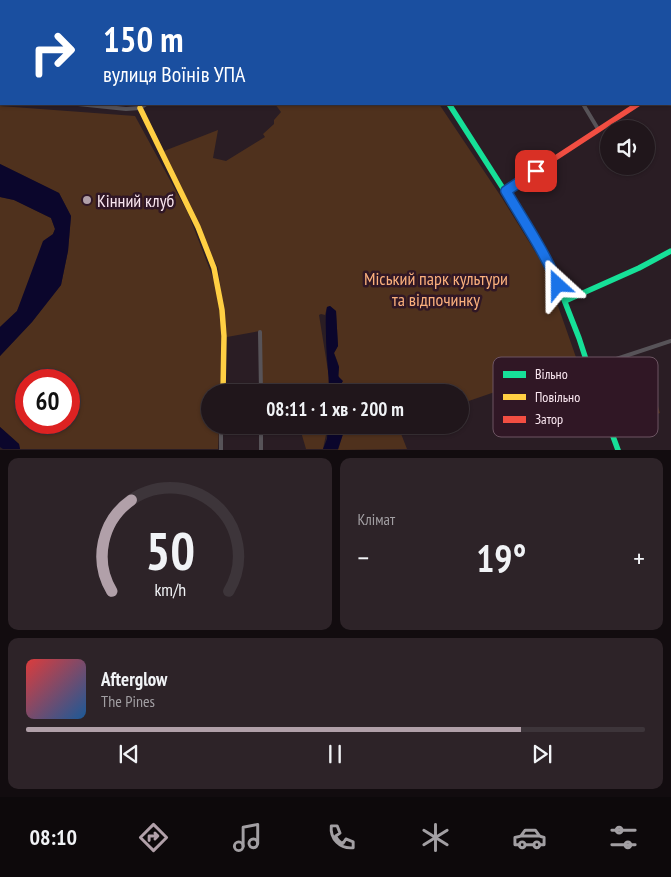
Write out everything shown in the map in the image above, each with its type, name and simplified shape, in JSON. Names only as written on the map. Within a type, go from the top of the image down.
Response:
[{"type":"street","points":[[90,105],[126,108],[140,108],[144,105]]},
{"type":"street","points":[[450,105],[538,243],[565,301],[585,357]]},
{"type":"street","points":[[584,105],[598,130]]},
{"type":"street","points":[[506,191],[636,105]]},
{"type":"street","points":[[140,108],[192,214],[214,268],[222,310],[224,336],[222,384]]},
{"type":"street","points":[[565,301],[671,251]]},
{"type":"street","points":[[260,332],[261,384]]},
{"type":"street","points":[[622,357],[671,341]]},
{"type":"street","points":[[221,434],[221,450]]},
{"type":"street","points":[[261,434],[261,450]]},
{"type":"street","points":[[613,437],[618,450]]},
{"type":"green space","name":"Міський парк культури та відпочинку","points":[[276,105],[440,105],[502,198],[544,266],[576,357],[493,357],[493,393],[469,401],[469,384],[340,384],[338,365],[334,353],[338,346],[336,311],[330,306],[327,307],[325,315],[319,315],[329,384],[261,384],[260,331],[227,337],[218,268],[164,151],[218,130],[213,158],[226,161],[265,137],[263,134],[274,124],[274,120],[281,112]]},
{"type":"green space","points":[[0,106],[135,116],[188,213],[215,283],[221,318],[221,384],[201,384],[201,434],[219,434],[218,449],[20,449],[19,444],[0,427],[0,356],[32,322],[61,285],[68,251],[71,216],[59,193],[0,164]]},
{"type":"green space","points":[[0,197],[14,200],[51,218],[55,229],[17,311],[0,327]]},
{"type":"green space","points":[[302,434],[326,434],[323,449],[306,449]]},
{"type":"green space","points":[[343,434],[401,434],[407,449],[338,450]]},
{"type":"shaded area","points":[[0,164],[59,193],[71,216],[68,251],[61,285],[32,322],[0,356],[0,327],[17,311],[43,241],[53,234],[55,229],[51,218],[14,200],[0,197]]},
{"type":"shaded area","points":[[330,306],[336,311],[338,346],[334,353],[339,367],[338,376],[343,381],[341,384],[329,384],[326,342],[327,307]]},
{"type":"shaded area","points":[[0,427],[19,444],[20,449],[3,449],[0,447]]},
{"type":"shaded area","points":[[327,434],[343,434],[338,449],[323,449]]},
{"type":"traffic: fast","points":[[450,105],[538,243],[552,269],[585,357]]},
{"type":"traffic: fast","points":[[565,301],[639,268],[671,251]]},
{"type":"traffic: fast","points":[[613,437],[618,450]]},
{"type":"traffic: slow","points":[[140,108],[198,227],[214,268],[222,310],[224,336],[223,384]]},
{"type":"traffic: jam","points":[[505,191],[636,105]]},
{"type":"place","name":"Кінний клуб","points":[[87,200]]},
{"type":"route","points":[[536,171],[506,191],[538,243],[558,285]]}]
